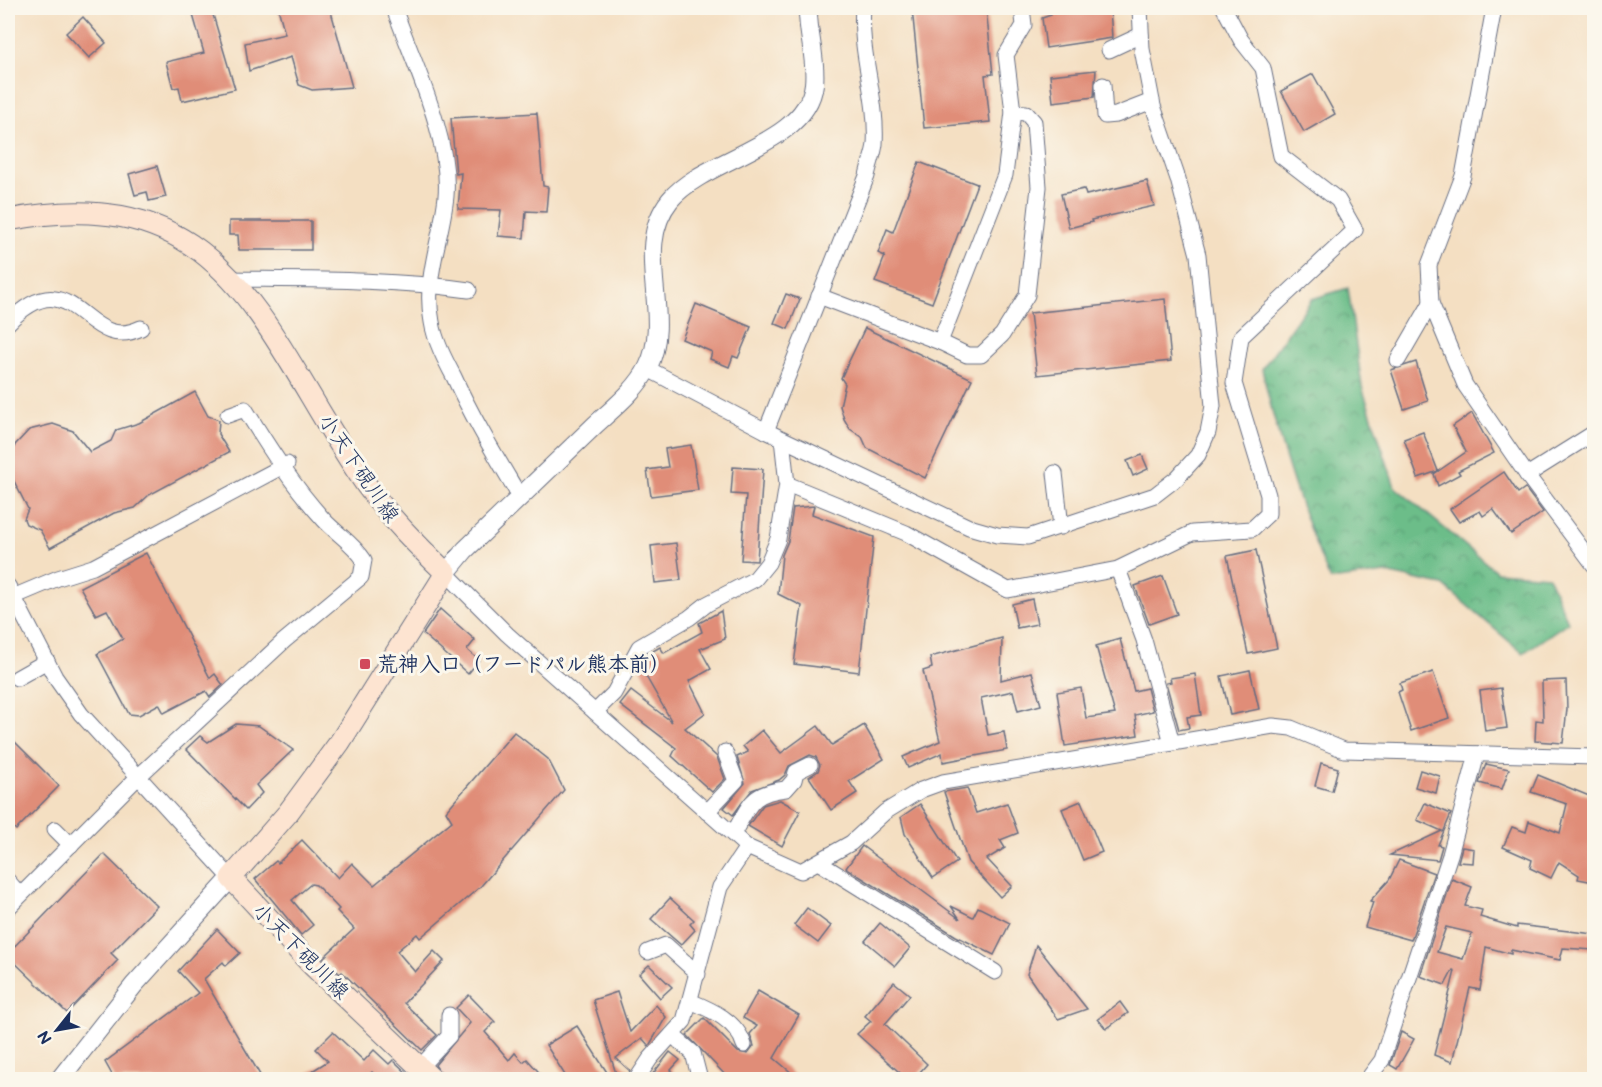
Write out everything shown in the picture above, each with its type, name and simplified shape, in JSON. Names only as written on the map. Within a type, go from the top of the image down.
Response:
[{"type":"main road","name":"小天下硯川線","points":[[8,220],[52,213],[118,214],[163,228],[201,250],[253,306],[367,486],[400,528],[446,573]]},
{"type":"main road","points":[[231,878],[287,814],[340,742],[446,573]]},
{"type":"main road","name":"小天下硯川線","points":[[231,878],[312,965],[426,1073]]},
{"type":"street","points":[[394,8],[441,138],[446,164],[446,196],[429,299],[432,324],[443,356],[472,416],[520,497]]},
{"type":"street","points":[[807,8],[814,56],[814,86],[804,110],[783,130],[691,182],[670,200],[658,221],[652,250],[658,315],[657,342],[648,369],[617,404],[465,550],[446,573],[507,634],[747,847],[801,871],[851,843],[885,812],[921,790],[943,782],[1274,726],[1291,728],[1344,750],[1594,757]]},
{"type":"street","points":[[766,431],[867,176],[875,145],[874,114],[861,26],[862,8]]},
{"type":"street","points":[[940,342],[1005,175],[1013,112],[1006,56],[1024,25],[1022,8]]},
{"type":"street","points":[[648,369],[782,439],[969,527],[998,535],[1028,537],[1155,495],[1177,478],[1198,455],[1208,432],[1213,406],[1198,255],[1178,179],[1152,102],[1141,35],[1140,8]]},
{"type":"street","points":[[786,484],[906,533],[1008,590],[1118,569],[1192,533],[1252,529],[1268,514],[1268,495],[1234,383],[1241,337],[1356,230],[1338,200],[1281,156],[1263,68],[1241,40],[1224,8]]},
{"type":"street","points":[[1494,8],[1463,176],[1429,265],[1431,303],[1465,385],[1527,475],[1594,565]]},
{"type":"street","points":[[1109,50],[1141,35]]},
{"type":"street","points":[[1103,85],[1105,116],[1116,115],[1152,102]]},
{"type":"street","points":[[819,296],[940,342],[967,355],[981,355],[1002,335],[1027,295],[1039,187],[1036,144],[1034,122],[1026,113],[1013,112]]},
{"type":"street","points":[[230,279],[431,284],[469,290]]},
{"type":"street","points":[[8,322],[20,310],[36,301],[58,298],[72,304],[110,334],[127,335],[141,328]]},
{"type":"street","points":[[1398,360],[1431,303]]},
{"type":"street","points":[[8,909],[138,777],[284,641],[361,577],[364,560],[357,548],[325,521],[245,409],[228,415]]},
{"type":"street","points":[[1527,475],[1594,433]]},
{"type":"street","points":[[595,712],[614,693],[639,647],[689,618],[707,604],[755,579],[768,563],[778,539],[786,484],[782,439]]},
{"type":"street","points":[[59,1080],[134,985],[231,878],[81,714],[46,661],[10,592],[93,567],[284,466]]},
{"type":"street","points":[[1054,472],[1061,527]]},
{"type":"street","points":[[1118,569],[1144,640],[1172,743]]},
{"type":"street","points":[[17,678],[46,661]]},
{"type":"street","points":[[707,812],[735,781],[725,752]]},
{"type":"street","points":[[1367,1080],[1382,1059],[1391,1033],[1450,855],[1476,754]]},
{"type":"street","points":[[733,834],[752,801],[766,791],[786,789],[794,780],[796,772],[810,765]]},
{"type":"street","points":[[55,829],[71,845]]},
{"type":"street","points":[[636,1080],[684,1021],[720,887],[747,847]]},
{"type":"street","points":[[818,862],[995,972]]},
{"type":"street","points":[[8,881],[20,895]]},
{"type":"street","points":[[648,952],[666,945],[698,974]]},
{"type":"street","points":[[690,1001],[725,1019],[741,1035],[744,1045]]},
{"type":"street","points":[[426,1073],[449,1036],[449,1015]]},
{"type":"street","points":[[672,1035],[693,1053],[700,1080]]},
{"type":"green space","points":[[1348,288],[1362,387],[1395,487],[1497,572],[1548,576],[1568,622],[1523,653],[1443,585],[1385,573],[1330,580],[1291,476],[1262,369],[1312,299]]},
{"type":"building","points":[[191,8],[211,8],[235,89],[182,101],[179,87],[173,88],[166,62],[204,53]]},
{"type":"building","points":[[278,8],[330,8],[352,87],[312,90],[299,85],[291,57],[249,71],[245,43],[285,34]]},
{"type":"building","points":[[912,8],[986,8],[993,74],[985,75],[990,122],[924,128]]},
{"type":"building","points":[[1051,8],[1110,8],[1112,38],[1046,48],[1042,18],[1051,15]]},
{"type":"building","points":[[83,17],[106,43],[89,58],[66,33]]},
{"type":"building","points":[[1096,70],[1094,97],[1053,102],[1050,75]]},
{"type":"building","points":[[1313,74],[1335,114],[1304,132],[1281,91]]},
{"type":"building","points":[[537,113],[543,186],[548,187],[546,212],[526,211],[524,238],[498,236],[501,210],[458,209],[461,173],[456,174],[451,118]]},
{"type":"building","points":[[919,162],[977,184],[932,303],[875,282],[885,256],[878,253],[887,229],[893,232]]},
{"type":"building","points":[[157,166],[166,197],[149,201],[147,192],[135,195],[129,174]]},
{"type":"building","points":[[1147,181],[1154,206],[1091,220],[1092,222],[1069,228],[1061,194],[1084,189],[1086,195]]},
{"type":"building","points":[[229,221],[311,221],[311,250],[239,250],[238,235],[229,235]]},
{"type":"building","points":[[786,294],[800,299],[788,329],[774,323]]},
{"type":"building","points":[[1165,299],[1171,361],[1037,375],[1030,313]]},
{"type":"building","points":[[696,304],[751,327],[738,358],[733,356],[729,367],[710,359],[712,352],[682,339]]},
{"type":"building","points":[[865,328],[972,379],[925,478],[867,448],[862,437],[850,429],[844,419],[840,406],[845,384],[841,378]]},
{"type":"building","points":[[1416,362],[1428,401],[1404,409],[1391,370]]},
{"type":"building","points":[[195,392],[208,416],[219,420],[218,434],[229,452],[149,495],[135,508],[114,513],[50,548],[40,530],[26,524],[24,519],[28,509],[12,477],[9,462],[15,445],[29,430],[53,424],[73,431],[90,452],[111,441],[116,430],[139,423]]},
{"type":"building","points":[[1472,413],[1494,453],[1458,471],[1460,474],[1438,486],[1434,474],[1466,452],[1453,426]]},
{"type":"building","points":[[1423,432],[1438,471],[1418,478],[1404,439]]},
{"type":"building","points":[[691,445],[698,490],[651,496],[647,470],[668,467],[665,449]]},
{"type":"building","points":[[1142,455],[1148,469],[1133,476],[1127,461]]},
{"type":"building","points":[[733,467],[763,469],[757,561],[741,560],[746,495],[731,494]]},
{"type":"building","points":[[1504,472],[1518,493],[1525,488],[1543,512],[1511,534],[1493,509],[1483,516],[1480,511],[1459,522],[1450,509]]},
{"type":"building","points":[[814,506],[812,514],[874,537],[859,672],[794,664],[802,606],[778,594],[782,555],[788,541],[793,508]]},
{"type":"building","points":[[676,543],[681,580],[655,583],[651,546]]},
{"type":"building","points":[[1256,550],[1277,648],[1248,654],[1227,556]]},
{"type":"building","points":[[146,553],[210,678],[215,674],[223,685],[210,697],[206,691],[164,713],[159,704],[139,715],[129,714],[97,654],[123,639],[107,610],[96,615],[80,587]]},
{"type":"building","points":[[1163,576],[1177,614],[1149,624],[1135,586]]},
{"type":"building","points":[[1032,599],[1037,624],[1017,628],[1012,604]]},
{"type":"building","points":[[440,609],[475,640],[467,650],[479,660],[468,674],[423,634]]},
{"type":"building","points":[[721,611],[725,639],[700,649],[711,669],[689,681],[705,713],[685,728],[717,757],[725,779],[712,792],[672,756],[676,748],[620,705],[631,691],[672,722],[640,666],[646,655],[660,647],[664,653],[702,632],[699,623]]},
{"type":"building","points":[[1002,638],[1001,680],[1032,672],[1041,705],[1018,711],[1013,691],[981,698],[988,735],[1004,732],[1007,750],[943,762],[942,753],[908,768],[903,757],[940,741],[923,671],[932,668],[930,657]]},
{"type":"building","points":[[1120,639],[1134,691],[1147,688],[1153,711],[1135,715],[1138,735],[1065,746],[1057,692],[1081,688],[1086,718],[1115,714],[1096,646]]},
{"type":"building","points":[[1250,670],[1259,709],[1230,715],[1221,676]]},
{"type":"building","points":[[1433,672],[1449,718],[1411,731],[1398,692],[1402,690],[1400,683]]},
{"type":"building","points":[[1195,674],[1201,715],[1187,717],[1189,728],[1179,730],[1166,683],[1171,682],[1170,678]]},
{"type":"building","points":[[1566,680],[1567,709],[1563,743],[1535,741],[1536,720],[1543,721],[1542,681]]},
{"type":"building","points":[[1501,688],[1507,728],[1485,731],[1480,691]]},
{"type":"building","points":[[236,724],[259,726],[293,750],[256,785],[262,793],[246,810],[186,749],[200,736],[208,742]]},
{"type":"building","points":[[864,725],[884,759],[849,781],[857,793],[831,810],[809,777],[818,771],[820,765],[816,757],[810,755],[789,766],[785,775],[779,780],[752,790],[733,815],[724,808],[745,783],[737,757],[748,752],[743,746],[762,730],[781,753],[818,726],[832,745]]},
{"type":"building","points":[[514,732],[548,759],[564,790],[481,886],[420,938],[417,934],[397,951],[415,972],[434,951],[444,961],[404,1003],[437,1035],[422,1050],[342,972],[340,974],[323,958],[354,929],[316,885],[311,884],[292,900],[313,925],[301,935],[255,879],[276,861],[278,863],[302,840],[338,878],[352,863],[374,885],[452,821],[446,811]]},
{"type":"building","points":[[8,735],[59,786],[16,830],[8,822]]},
{"type":"building","points":[[1321,763],[1338,768],[1332,791],[1315,786]]},
{"type":"building","points":[[1486,764],[1509,769],[1502,789],[1479,783]]},
{"type":"building","points":[[1420,770],[1440,776],[1436,793],[1415,787]]},
{"type":"building","points":[[1538,775],[1594,798],[1594,882],[1578,879],[1579,875],[1559,862],[1551,878],[1530,868],[1532,860],[1503,847],[1512,827],[1526,832],[1529,821],[1560,833],[1567,804],[1531,792]]},
{"type":"building","points":[[967,788],[976,813],[1007,803],[1018,833],[1000,840],[1005,848],[987,859],[1012,886],[1000,897],[968,862],[944,792]]},
{"type":"building","points":[[780,800],[800,811],[782,846],[748,826],[763,805]]},
{"type":"building","points":[[1081,801],[1102,852],[1083,860],[1062,809]]},
{"type":"building","points":[[1425,803],[1451,814],[1438,845],[1442,846],[1438,860],[1390,855],[1442,831],[1417,820]]},
{"type":"building","points":[[920,804],[957,862],[933,878],[905,834],[901,817]]},
{"type":"building","points":[[862,846],[960,919],[951,906],[973,917],[978,907],[1010,923],[994,955],[956,936],[846,868]]},
{"type":"building","points":[[1462,847],[1474,849],[1473,863],[1458,862]]},
{"type":"building","points":[[104,854],[157,906],[111,953],[118,960],[67,1013],[8,956],[8,953]]},
{"type":"building","points":[[1399,860],[1434,873],[1411,940],[1365,927],[1373,902],[1370,901],[1389,880]]},
{"type":"building","points":[[1452,879],[1472,887],[1465,906],[1482,910],[1480,917],[1517,928],[1517,925],[1594,934],[1594,950],[1563,948],[1560,960],[1511,950],[1511,954],[1486,947],[1480,990],[1470,988],[1452,1062],[1434,1055],[1455,971],[1453,970],[1445,985],[1420,976]],"holes":[[[1446,927],[1472,933],[1463,959],[1437,952]]]},
{"type":"building","points":[[670,898],[694,920],[690,924],[695,930],[681,945],[651,919]]},
{"type":"building","points":[[807,908],[831,926],[818,943],[794,925]]},
{"type":"building","points":[[880,923],[910,948],[895,966],[865,941]]},
{"type":"building","points":[[217,929],[240,953],[226,966],[223,962],[204,979],[263,1080],[115,1080],[105,1062],[198,993],[178,971]]},
{"type":"building","points":[[1036,945],[1087,1009],[1058,1019],[1027,974]]},
{"type":"building","points":[[649,965],[672,987],[660,998],[639,974]]},
{"type":"building","points":[[894,982],[910,995],[885,1024],[927,1064],[913,1080],[908,1080],[857,1034],[871,1021],[865,1016]]},
{"type":"building","points":[[758,991],[799,1015],[774,1058],[800,1080],[730,1080],[687,1035],[704,1018],[738,1052],[748,1054],[754,1046],[750,1034],[757,1026],[743,1018]]},
{"type":"building","points":[[617,992],[630,1032],[656,1005],[666,1017],[649,1046],[642,1038],[616,1058],[630,1071],[626,1080],[618,1080],[593,1000]]},
{"type":"building","points":[[469,995],[495,1022],[485,1032],[509,1060],[515,1053],[523,1062],[527,1059],[546,1080],[445,1080],[435,1065],[470,1023],[456,1008]]},
{"type":"building","points":[[1120,1002],[1128,1013],[1106,1029],[1098,1019]]},
{"type":"building","points":[[577,1026],[612,1080],[568,1080],[546,1045]]},
{"type":"building","points":[[333,1032],[364,1061],[374,1050],[389,1064],[393,1060],[414,1080],[373,1080],[376,1076],[372,1072],[363,1080],[298,1080],[328,1061],[316,1049]]},
{"type":"building","points":[[1401,1032],[1414,1039],[1397,1069],[1390,1065]]},
{"type":"building","points":[[670,1052],[680,1060],[671,1070],[682,1080],[648,1080]]},
{"type":"place","name":"荒神入口（フードパル熊本前）","points":[[365,664]]}]
